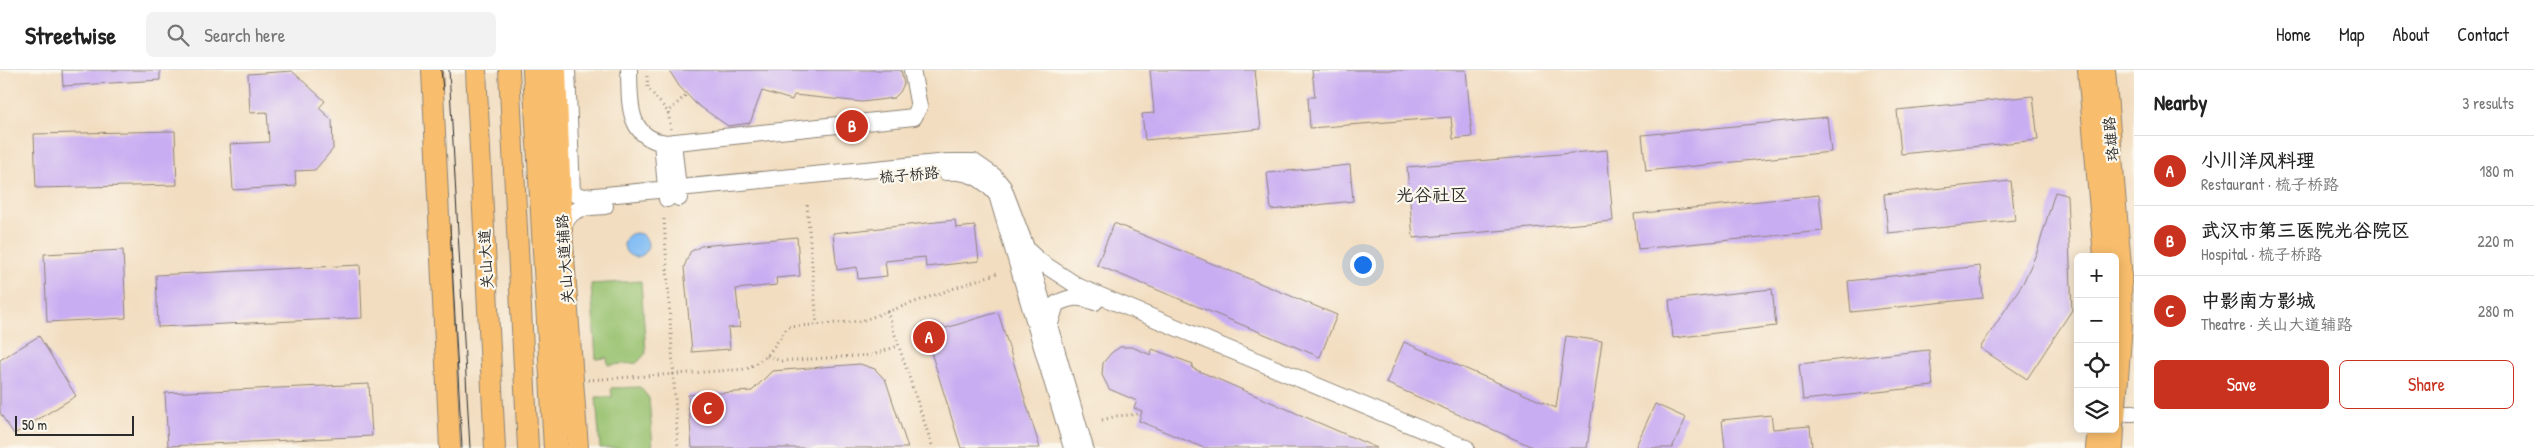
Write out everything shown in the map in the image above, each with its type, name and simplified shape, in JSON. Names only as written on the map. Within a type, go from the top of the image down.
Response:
[{"type":"highway","points":[[536,70],[556,448]]},
{"type":"main road","points":[[432,70],[450,448]]},
{"type":"main road","name":"关山大道","points":[[476,70],[495,448]]},
{"type":"main road","name":"关山大道","points":[[509,70],[528,448]]},
{"type":"main road","name":"关山大道辅路","points":[[556,70],[562,230],[578,448]]},
{"type":"main road","name":"珞雄路","points":[[2088,70],[2104,253]]},
{"type":"main road","name":"珞雄路","points":[[2105,70],[2121,267],[2122,324],[2118,388]]},
{"type":"main road","points":[[2096,448],[2098,433]]},
{"type":"main road","points":[[2113,448],[2114,433]]},
{"type":"street","points":[[562,230],[566,218],[572,212],[567,70]]},
{"type":"street","points":[[629,70],[630,108],[633,120],[646,137],[667,142],[914,117],[919,107],[912,70]]},
{"type":"street","points":[[667,142],[673,193]]},
{"type":"street","points":[[560,174],[565,187],[572,194],[585,197],[673,193],[955,162],[974,162],[994,176],[1003,187],[1027,250],[1085,448]]},
{"type":"street","name":"梳子桥路","points":[[572,212],[582,208],[673,193],[952,171],[973,174],[991,188],[1001,206],[1022,288],[1072,448]]},
{"type":"street","points":[[1027,250],[1039,261],[1079,287],[1466,448]]},
{"type":"street","points":[[1049,329],[1056,304],[1070,296],[1084,298],[1443,448]]},
{"type":"street","points":[[2119,412],[2134,413]]},
{"type":"path","points":[[646,70],[648,88],[668,112],[667,142]]},
{"type":"path","points":[[668,112],[686,94]]},
{"type":"path","points":[[807,205],[817,325]]},
{"type":"path","points":[[664,219],[678,448]]},
{"type":"path","points":[[588,380],[747,369],[767,356],[788,327],[861,320],[1000,272]]},
{"type":"path","points":[[887,311],[933,448]]},
{"type":"path","points":[[767,356],[781,361],[872,355],[898,346]]},
{"type":"path","points":[[1102,420],[1141,414]]},
{"type":"green space","points":[[641,281],[646,353],[637,363],[608,365],[607,358],[596,359],[591,284]]},
{"type":"green space","points":[[640,387],[649,398],[653,448],[600,448],[596,397],[612,397],[611,388]]},
{"type":"water","points":[[636,233],[644,237],[648,245],[644,253],[636,257],[628,253],[624,245],[628,237]]},
{"type":"building","points":[[62,70],[160,70],[160,80],[63,86]]},
{"type":"building","points":[[669,70],[901,70],[904,84],[894,98],[862,102],[794,95],[792,100],[762,91],[750,123],[728,126],[695,103],[679,86]]},
{"type":"building","points":[[1150,70],[1255,70],[1261,129],[1145,140],[1142,114],[1154,113]]},
{"type":"building","points":[[1312,70],[1466,70],[1472,137],[1453,139],[1451,117],[1310,128],[1308,97],[1315,97]]},
{"type":"building","points":[[292,71],[325,101],[319,108],[332,120],[333,149],[315,170],[295,171],[296,186],[233,190],[230,144],[269,142],[267,112],[250,113],[248,74]]},
{"type":"building","points":[[2033,96],[2038,140],[1901,154],[1897,110]]},
{"type":"building","points":[[1827,117],[1831,152],[1646,171],[1642,135]]},
{"type":"building","points":[[175,131],[177,185],[36,188],[34,134]]},
{"type":"building","points":[[1607,150],[1613,221],[1413,238],[1407,167]]},
{"type":"building","points":[[1350,165],[1353,201],[1271,210],[1267,173]]},
{"type":"building","points":[[2011,181],[2015,220],[1888,233],[1884,194]]},
{"type":"building","points":[[2055,192],[2067,195],[2072,310],[2027,379],[1980,348],[2023,283],[2037,252]]},
{"type":"building","points":[[1819,195],[1823,231],[1638,249],[1634,214]]},
{"type":"building","points":[[955,220],[956,228],[975,226],[979,261],[926,267],[925,257],[885,261],[887,276],[858,279],[857,267],[837,270],[833,233]]},
{"type":"building","points":[[1114,223],[1337,315],[1320,357],[1097,265]]},
{"type":"building","points":[[797,237],[800,276],[776,278],[777,285],[736,289],[740,327],[728,328],[730,349],[692,352],[684,267],[690,252],[701,246]]},
{"type":"building","points":[[123,250],[126,318],[47,322],[44,254]]},
{"type":"building","points":[[360,265],[362,318],[158,327],[156,275]]},
{"type":"building","points":[[1980,266],[1983,298],[1851,312],[1848,281]]},
{"type":"building","points":[[1772,289],[1776,326],[1673,338],[1669,300]]},
{"type":"building","points":[[998,312],[1040,448],[961,448],[931,352],[920,349],[914,338],[917,327],[922,323],[934,322],[946,328]]},
{"type":"building","points":[[39,336],[76,396],[14,434],[0,413],[0,360]]},
{"type":"building","points":[[1566,336],[1602,341],[1587,448],[1535,448],[1386,383],[1404,342],[1556,408]]},
{"type":"building","points":[[1120,347],[1132,347],[1151,355],[1152,349],[1193,364],[1192,368],[1377,448],[1204,448],[1139,421],[1142,411],[1134,408],[1137,401],[1109,389],[1102,375],[1103,363],[1111,353]]},
{"type":"building","points":[[1929,350],[1933,386],[1803,400],[1799,364]]},
{"type":"building","points":[[860,364],[875,369],[886,381],[908,448],[692,448],[688,395],[752,391],[772,371]]},
{"type":"building","points":[[369,384],[372,436],[168,446],[165,393]]},
{"type":"building","points":[[1655,404],[1686,418],[1672,448],[1635,448]]},
{"type":"building","points":[[1771,415],[1773,429],[1810,426],[1812,448],[1725,448],[1722,420]]},
{"type":"tram line","points":[[441,70],[443,90]]},
{"type":"tram line","points":[[449,70],[470,448]]},
{"type":"tram line","points":[[450,225],[462,448]]},
{"type":"place","name":"武汉市第三医院光谷院区","points":[[852,126]]},
{"type":"place","name":"小川洋风料理","points":[[929,337]]},
{"type":"place","name":"中影南方影城","points":[[708,408]]},
{"type":"district","name":"光谷社区","points":[[1432,195]]}]
